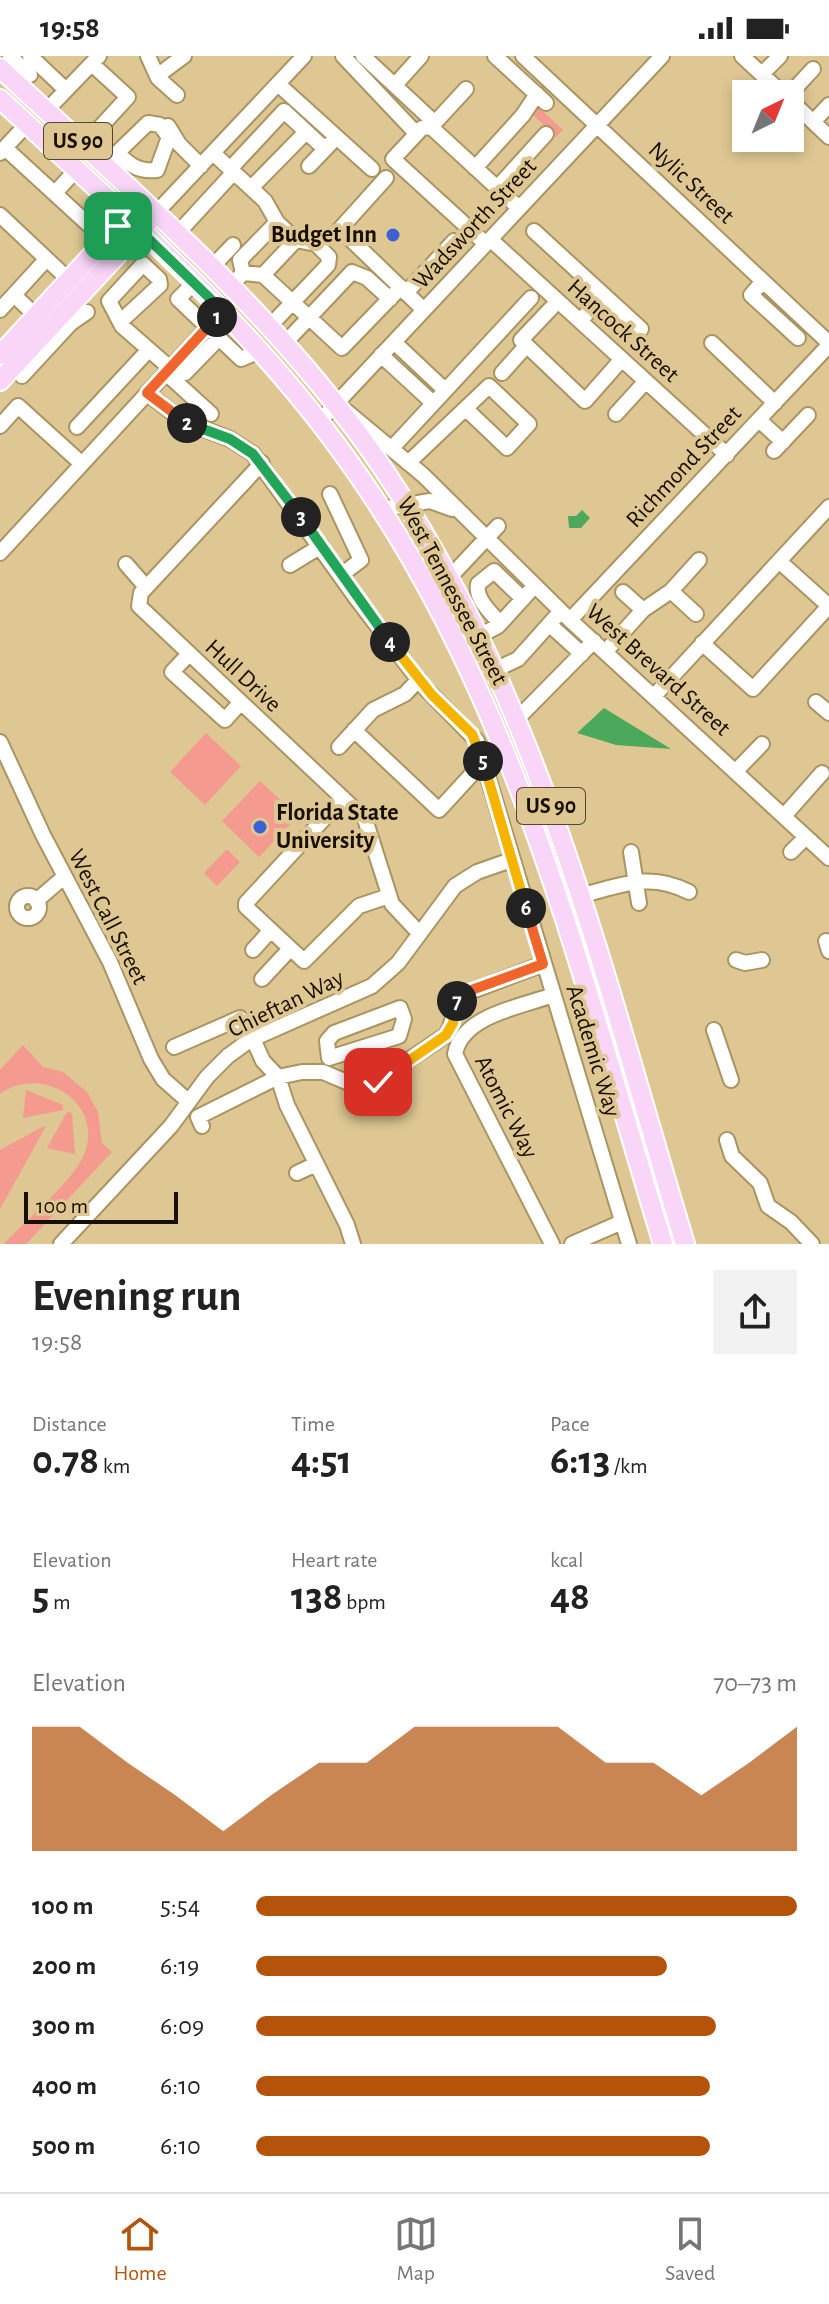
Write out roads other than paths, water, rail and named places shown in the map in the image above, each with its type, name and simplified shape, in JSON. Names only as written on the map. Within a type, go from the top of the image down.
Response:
[{"type":"main road","name":"West Tennessee Street","points":[[0,68],[30,70],[46,111],[83,146],[111,160],[135,195],[177,234],[217,262],[239,273],[270,326],[336,404],[407,504],[450,577],[481,635],[518,718],[579,896],[685,1244]]},
{"type":"main road","name":"West Tennessee Street","points":[[0,99],[223,311],[319,422],[382,509],[454,635],[524,794],[663,1244]]},
{"type":"main road","points":[[0,355],[69,280],[134,225],[155,214]]},
{"type":"main road","points":[[0,381],[60,327],[134,225]]},
{"type":"street","points":[[10,56],[66,90]]},
{"type":"street","points":[[148,56],[157,76],[177,95]]},
{"type":"street","points":[[157,76],[184,56]]},
{"type":"street","points":[[155,214],[304,56]]},
{"type":"street","points":[[343,56],[412,129]]},
{"type":"street","points":[[363,56],[519,208]]},
{"type":"street","points":[[395,85],[421,56]]},
{"type":"street","points":[[475,168],[541,99],[495,56]]},
{"type":"street","name":"Nylic Street","points":[[523,56],[829,344]]},
{"type":"street","name":"Wadsworth Street","points":[[319,422],[662,56]]},
{"type":"street","points":[[742,56],[768,80]]},
{"type":"street","points":[[762,74],[780,56]]},
{"type":"street","points":[[46,111],[95,60],[128,97],[83,146]]},
{"type":"street","points":[[803,80],[813,69]]},
{"type":"street","points":[[278,84],[372,169]]},
{"type":"street","points":[[433,125],[466,89]]},
{"type":"street","points":[[813,122],[829,105]]},
{"type":"street","points":[[177,234],[284,111],[306,132],[328,146],[309,166]]},
{"type":"street","points":[[804,113],[829,137]]},
{"type":"street","points":[[111,160],[149,117],[167,125],[179,144],[201,166]]},
{"type":"street","points":[[111,160],[148,123],[155,123],[169,137],[157,170]]},
{"type":"street","points":[[27,124],[4,143],[89,225]]},
{"type":"street","name":"Hancock Street","points":[[433,125],[422,128],[393,159],[558,301],[727,455]]},
{"type":"street","points":[[251,188],[306,132]]},
{"type":"street","points":[[497,188],[546,134]]},
{"type":"street","points":[[135,195],[179,144]]},
{"type":"street","points":[[213,153],[265,201],[277,222],[296,240],[316,244],[329,257],[328,265],[270,326]]},
{"type":"street","points":[[111,160],[133,168],[157,170]]},
{"type":"street","points":[[55,193],[76,170]]},
{"type":"street","points":[[386,178],[340,229],[424,310]]},
{"type":"street","points":[[0,215],[69,280]]},
{"type":"street","points":[[239,273],[277,222]]},
{"type":"street","points":[[534,231],[641,329]]},
{"type":"street","points":[[263,275],[296,240]]},
{"type":"street","points":[[239,273],[263,275],[292,302],[312,314],[342,348],[454,241]]},
{"type":"street","points":[[217,262],[233,245]]},
{"type":"street","points":[[155,275],[170,259]]},
{"type":"street","points":[[0,310],[42,264]]},
{"type":"street","points":[[120,322],[160,285],[155,275],[143,264],[109,301],[120,322],[170,368],[211,414]]},
{"type":"street","points":[[285,343],[312,314],[329,306],[357,278],[367,278],[390,299]]},
{"type":"street","points":[[763,281],[751,295],[798,338]]},
{"type":"street","points":[[195,282],[178,299],[241,359],[260,351]]},
{"type":"street","points":[[14,295],[36,316]]},
{"type":"street","points":[[580,321],[604,295]]},
{"type":"street","points":[[392,448],[531,298]]},
{"type":"street","points":[[558,301],[521,340],[585,401],[622,359]]},
{"type":"street","points":[[0,553],[170,368],[214,332],[223,311]]},
{"type":"street","points":[[22,376],[60,327],[87,312]]},
{"type":"street","points":[[786,327],[798,314]]},
{"type":"street","points":[[394,342],[445,390]]},
{"type":"street","points":[[712,343],[775,403]]},
{"type":"street","name":"Richmond Street","points":[[497,669],[518,659],[549,624],[566,615],[727,455],[829,344]]},
{"type":"street","points":[[502,373],[526,346]]},
{"type":"street","points":[[381,355],[433,403]]},
{"type":"street","points":[[77,427],[143,356]]},
{"type":"street","points":[[616,414],[646,381]]},
{"type":"street","points":[[408,463],[489,386],[529,424],[508,454],[467,410]]},
{"type":"street","points":[[109,392],[130,412]]},
{"type":"street","name":"Academic Way","points":[[147,393],[183,421],[230,439],[262,463],[419,679],[472,734],[629,1244]]},
{"type":"street","name":"West Brevard Street","points":[[336,404],[423,475],[535,586],[829,858]]},
{"type":"street","points":[[0,426],[18,406],[82,464]]},
{"type":"street","points":[[759,420],[779,446],[808,415]]},
{"type":"street","points":[[128,562],[149,583],[262,463]]},
{"type":"street","points":[[407,504],[420,490],[423,475]]},
{"type":"street","points":[[330,494],[361,560],[341,575]]},
{"type":"street","name":"West Brevard Street","points":[[382,509],[438,502],[459,514]]},
{"type":"street","points":[[655,695],[829,507]]},
{"type":"street","points":[[450,577],[498,526]]},
{"type":"street","points":[[290,565],[321,546]]},
{"type":"street","points":[[518,718],[582,654],[600,646],[671,591],[699,560]]},
{"type":"street","points":[[702,643],[753,689],[829,606],[779,561]]},
{"type":"street","points":[[500,623],[484,605],[477,592],[478,584],[494,571],[523,599]]},
{"type":"street","name":"Hull Drive","points":[[149,583],[139,596],[140,609],[343,798],[369,826],[389,896],[398,913],[419,933]]},
{"type":"street","points":[[481,635],[500,623],[535,586]]},
{"type":"street","points":[[671,591],[696,614]]},
{"type":"street","points":[[623,592],[643,610]]},
{"type":"street","points":[[549,624],[582,654]]},
{"type":"street","points":[[188,655],[172,672],[225,720],[240,703]]},
{"type":"street","points":[[339,747],[373,710],[405,694],[419,679]]},
{"type":"street","points":[[816,702],[829,713]]},
{"type":"street","points":[[354,730],[439,810],[483,762]]},
{"type":"street","name":"West Call Street","points":[[0,742],[64,877],[110,962],[154,1065],[166,1083],[189,1102]]},
{"type":"street","points":[[736,771],[762,744]]},
{"type":"street","points":[[784,816],[822,773]]},
{"type":"street","points":[[343,798],[246,903],[250,912],[289,950],[306,960],[359,906],[389,896]]},
{"type":"street","points":[[791,852],[806,837]]},
{"type":"street","points":[[631,852],[633,882],[639,903]]},
{"type":"street","name":"Chieftan Way","points":[[61,1244],[173,1124],[219,1063],[252,1040],[372,986],[394,967],[460,882],[477,872],[511,860]]},
{"type":"street","points":[[36,901],[64,877]]},
{"type":"street","points":[[579,896],[633,882],[661,880],[689,892]]},
{"type":"street","points":[[253,950],[270,931]]},
{"type":"street","points":[[262,979],[289,950]]},
{"type":"street","points":[[736,960],[745,963],[762,960]]},
{"type":"street","points":[[326,1065],[356,1086],[370,1086],[455,1033],[457,1001],[464,994],[543,964]]},
{"type":"street","name":"Atomic Way","points":[[552,1244],[457,1060],[455,1033],[553,995]]},
{"type":"street","points":[[202,1126],[198,1117],[278,1077],[326,1065],[399,1036],[404,1019],[400,1008],[334,1033],[327,1041],[326,1065]]},
{"type":"street","points":[[174,1047],[240,1018],[263,1061],[278,1077],[285,1101],[350,1231],[353,1244]]},
{"type":"street","points":[[714,1030],[731,1080]]},
{"type":"street","points":[[727,1140],[732,1156],[760,1183],[768,1206],[791,1222],[812,1244]]},
{"type":"street","points":[[297,1173],[316,1164]]},
{"type":"street","points":[[572,1244],[622,1222]]},
{"type":"place","name":"Budget Inn","points":[[393,235]]},
{"type":"place","name":"Florida State University","points":[[260,827]]}]
